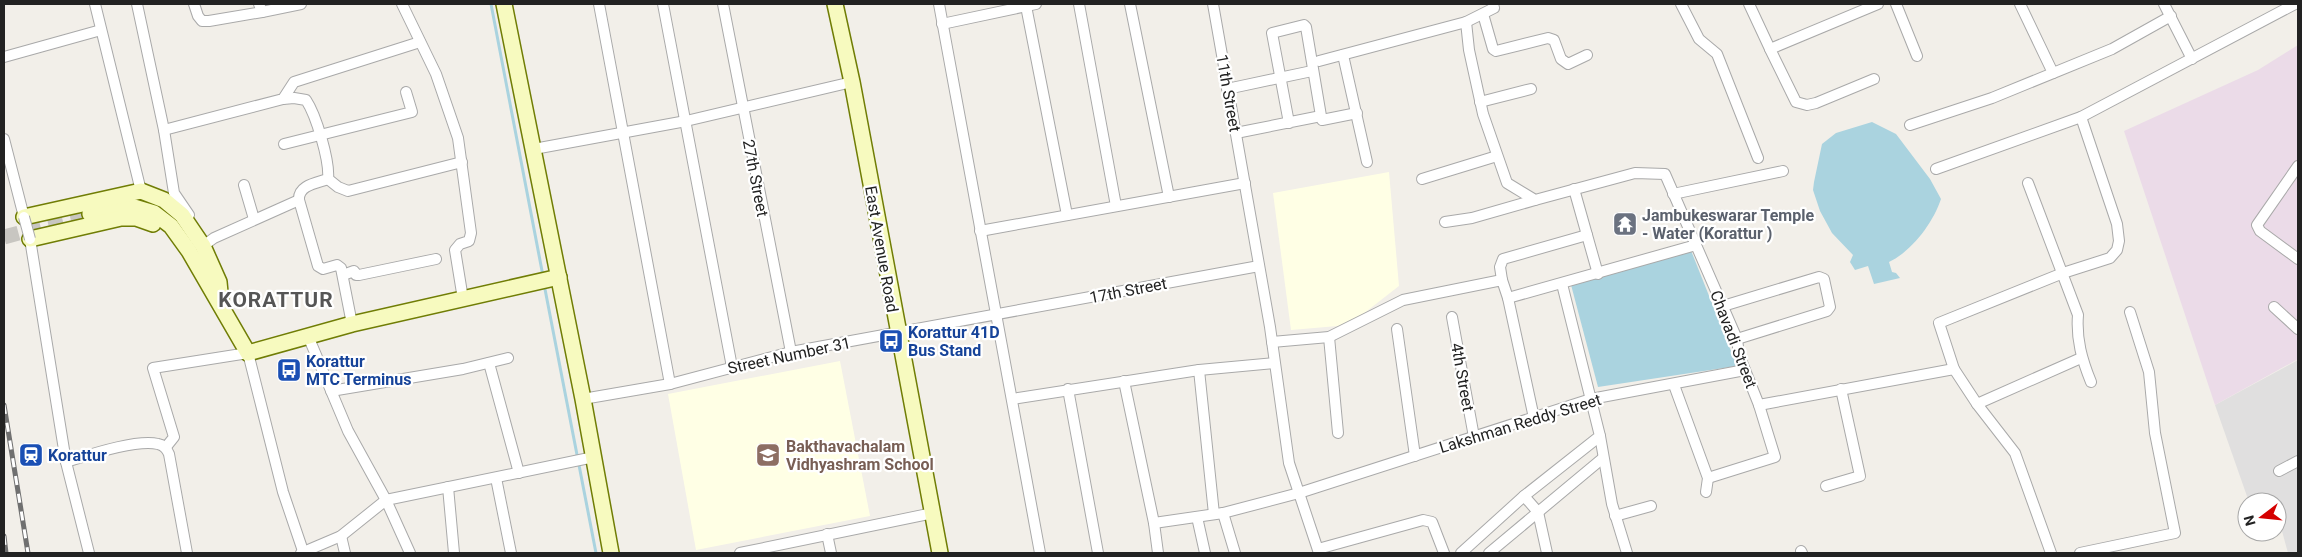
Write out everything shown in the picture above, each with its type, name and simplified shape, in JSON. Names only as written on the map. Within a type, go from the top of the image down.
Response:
[{"type":"street","points":[[95,4],[141,191]]},
{"type":"street","points":[[137,4],[164,130],[174,193],[199,229],[219,282],[222,312]]},
{"type":"street","points":[[194,4],[202,21],[260,8],[302,4]]},
{"type":"street","points":[[402,4],[436,74],[458,138],[471,233],[469,241],[460,244],[455,250],[463,299]]},
{"type":"street","points":[[504,4],[534,149],[553,279],[583,399],[583,460],[610,553]]},
{"type":"street","points":[[599,4],[670,384]]},
{"type":"street","points":[[662,4],[732,367]]},
{"type":"street","name":"27th Street","points":[[723,4],[791,352]]},
{"type":"street","name":"East Avenue Road","points":[[835,4],[948,553]]},
{"type":"street","name":"East Avenue Road","points":[[844,4],[887,221],[902,332],[940,553]]},
{"type":"street","points":[[939,4],[1040,553]]},
{"type":"street","points":[[1079,4],[1116,206]]},
{"type":"street","points":[[1130,4],[1169,197]]},
{"type":"street","name":"11th Street","points":[[1213,4],[1272,342],[1289,463],[1318,551]]},
{"type":"street","points":[[1319,61],[1466,22],[1494,8],[1493,4]]},
{"type":"street","points":[[1681,4],[1699,39],[1717,54],[1758,158]]},
{"type":"street","points":[[1749,4],[1796,102],[1801,105],[1816,103],[1874,79]]},
{"type":"street","points":[[1770,49],[1878,4]]},
{"type":"street","points":[[1896,4],[1917,56]]},
{"type":"street","points":[[2020,4],[2053,72]]},
{"type":"street","points":[[2164,4],[2192,59]]},
{"type":"street","points":[[1936,169],[2081,117],[2295,4]]},
{"type":"street","points":[[942,24],[1031,5],[1067,215]]},
{"type":"street","points":[[1483,14],[1493,49],[1496,52],[1548,38],[1554,40],[1561,59],[1568,64],[1587,55]]},
{"type":"street","points":[[1910,125],[1992,98],[2112,49],[2170,16]]},
{"type":"street","points":[[1466,22],[1469,50],[1480,102],[1507,183],[1535,200]]},
{"type":"street","points":[[1236,132],[1321,116],[1306,26],[1273,31],[1289,122]]},
{"type":"street","points":[[4,57],[8,54],[101,30]]},
{"type":"street","points":[[283,99],[294,82],[420,42]]},
{"type":"street","points":[[1343,55],[1367,162]]},
{"type":"street","points":[[1228,89],[1312,71]]},
{"type":"street","points":[[534,149],[686,121],[852,82]]},
{"type":"street","points":[[1480,102],[1531,88]]},
{"type":"street","points":[[284,144],[412,112],[406,92]]},
{"type":"street","points":[[164,130],[283,99],[294,98],[306,100],[309,106],[320,136],[328,179],[338,187],[348,191],[462,162]]},
{"type":"street","points":[[1322,120],[1357,113]]},
{"type":"street","points":[[2051,553],[2015,453],[1977,404],[1954,369],[1940,323],[2063,273],[2110,258],[2117,250],[2119,241],[2117,224],[2081,117]]},
{"type":"street","points":[[4,138],[30,239],[66,462],[89,553]]},
{"type":"street","points":[[1422,179],[1498,156]]},
{"type":"street","points":[[2298,166],[2257,225],[2260,231],[2298,259]]},
{"type":"street","points":[[1673,194],[1783,171]]},
{"type":"street","name":"Chavadi Street","points":[[1445,222],[1472,218],[1636,173],[1665,174],[1737,339],[1739,354],[1759,405],[1841,388],[1954,369]]},
{"type":"street","points":[[328,179],[302,189],[298,194],[298,200],[318,266],[324,269],[337,265],[341,268],[352,324]]},
{"type":"street","points":[[980,231],[1244,183]]},
{"type":"street","points":[[2028,183],[2078,316],[2077,327],[2081,358],[2090,382]]},
{"type":"street","points":[[244,185],[254,220]]},
{"type":"street","points":[[1574,189],[1598,274]]},
{"type":"street","points":[[24,217],[141,191],[164,200],[182,215],[204,245]]},
{"type":"street","points":[[204,245],[214,238],[298,200]]},
{"type":"street","points":[[90,214],[134,207],[154,212],[171,226],[189,251],[222,312],[248,353],[283,492],[302,552],[342,536],[386,500],[583,460]]},
{"type":"street","points":[[30,239],[121,218],[136,218],[149,222],[165,231],[177,246],[201,291],[222,312]]},
{"type":"street","points":[[1534,418],[1500,267],[1503,259],[1587,235]]},
{"type":"street","points":[[1508,298],[1696,245]]},
{"type":"street","points":[[343,275],[354,271],[356,275],[359,275],[436,259]]},
{"type":"street","name":"17th Street","points":[[996,315],[1259,266]]},
{"type":"street","points":[[1723,306],[1820,277],[1824,279],[1830,307],[1827,311],[1737,339]]},
{"type":"street","points":[[166,447],[174,437],[153,368],[248,353],[352,324],[553,279]]},
{"type":"street","points":[[1272,342],[1329,337],[1403,300],[1502,280]]},
{"type":"street","points":[[1562,284],[1600,436],[1615,516],[1627,553]]},
{"type":"street","points":[[2274,307],[2298,329]]},
{"type":"street","points":[[2080,553],[2174,534],[2176,530],[2155,433],[2149,372],[2130,312]]},
{"type":"street","name":"Street Number 31","points":[[583,399],[670,384],[791,352],[996,315]]},
{"type":"street","name":"4th Street","points":[[1452,317],[1474,437]]},
{"type":"street","points":[[1398,328],[1415,456]]},
{"type":"street","points":[[308,336],[348,431],[386,500],[410,553]]},
{"type":"street","points":[[1329,337],[1338,433]]},
{"type":"street","points":[[330,391],[463,369],[508,358]]},
{"type":"street","points":[[1977,404],[2081,358]]},
{"type":"street","points":[[1012,399],[1199,370],[1274,362]]},
{"type":"street","points":[[489,363],[519,473]]},
{"type":"street","points":[[1199,370],[1219,513],[1235,553]]},
{"type":"street","name":"Lakshman Reddy Street","points":[[1154,523],[1219,513],[1299,493],[1591,399],[1674,385],[1745,370]]},
{"type":"street","points":[[1124,381],[1154,523],[1158,553]]},
{"type":"street","points":[[1674,385],[1708,478],[1706,492]]},
{"type":"street","points":[[1826,486],[1860,476],[1841,388]]},
{"type":"street","points":[[1068,389],[1098,553]]},
{"type":"street","points":[[1708,478],[1775,457],[1759,405]]},
{"type":"street","points":[[1460,553],[1524,496],[1600,436]]},
{"type":"street","points":[[66,462],[130,446],[150,443],[166,447],[170,454],[187,553]]},
{"type":"street","points":[[1489,553],[1603,458]]},
{"type":"street","points":[[2279,471],[2298,461]]},
{"type":"street","points":[[496,478],[511,553]]},
{"type":"street","points":[[448,487],[454,553]]},
{"type":"street","points":[[1524,496],[1538,512],[1548,553]]},
{"type":"street","points":[[1615,516],[1651,506]]},
{"type":"street","points":[[740,553],[764,551],[827,534],[933,513]]},
{"type":"street","points":[[1198,516],[1205,553]]},
{"type":"street","points":[[1318,551],[1423,520],[1432,522],[1444,553]]},
{"type":"street","points":[[827,534],[831,553]]},
{"type":"street","points":[[342,536],[345,553]]},
{"type":"shaded area","points":[[2298,45],[2298,359],[2215,405],[2124,131],[2258,70]]},
{"type":"shaded area","points":[[1389,172],[1399,286],[1349,325],[1291,330],[1273,193]]},
{"type":"shaded area","points":[[2298,360],[2298,553],[2288,553],[2285,542],[2287,542],[2287,492],[2245,492],[2215,405]]},
{"type":"shaded area","name":"Bakthavachalam Vidhyashram School","points":[[840,361],[870,516],[696,550],[668,394]]},
{"type":"water","points":[[1872,122],[1896,134],[1930,179],[1941,199],[1933,217],[1921,235],[1906,251],[1889,262],[1892,272],[1896,273],[1900,278],[1874,284],[1868,266],[1855,270],[1850,262],[1853,255],[1832,233],[1820,211],[1813,190],[1822,144],[1836,133]]},
{"type":"water","points":[[1690,248],[1737,366],[1598,387],[1570,281]]},
{"type":"waterway","points":[[491,4],[543,276]]},
{"type":"waterway","points":[[544,284],[596,553]]},
{"type":"tunnel","points":[[4,237],[90,214]]},
{"type":"railway","points":[[4,405],[28,553]]},
{"type":"railway","points":[[4,536],[6,553]]},
{"type":"place","name":"Jambukeswarar Temple - Water (Korattur )","points":[[1625,224]]},
{"type":"place","name":"Korattur 41D Bus Stand","points":[[891,341]]},
{"type":"place","name":"Korattur MTC Terminus","points":[[289,370]]},
{"type":"place","name":"Korattur","points":[[31,455]]},
{"type":"place","name":"Bakthavachalam Vidhyashram School","points":[[768,455]]},
{"type":"district","name":"KORATTUR","points":[[276,300]]}]
